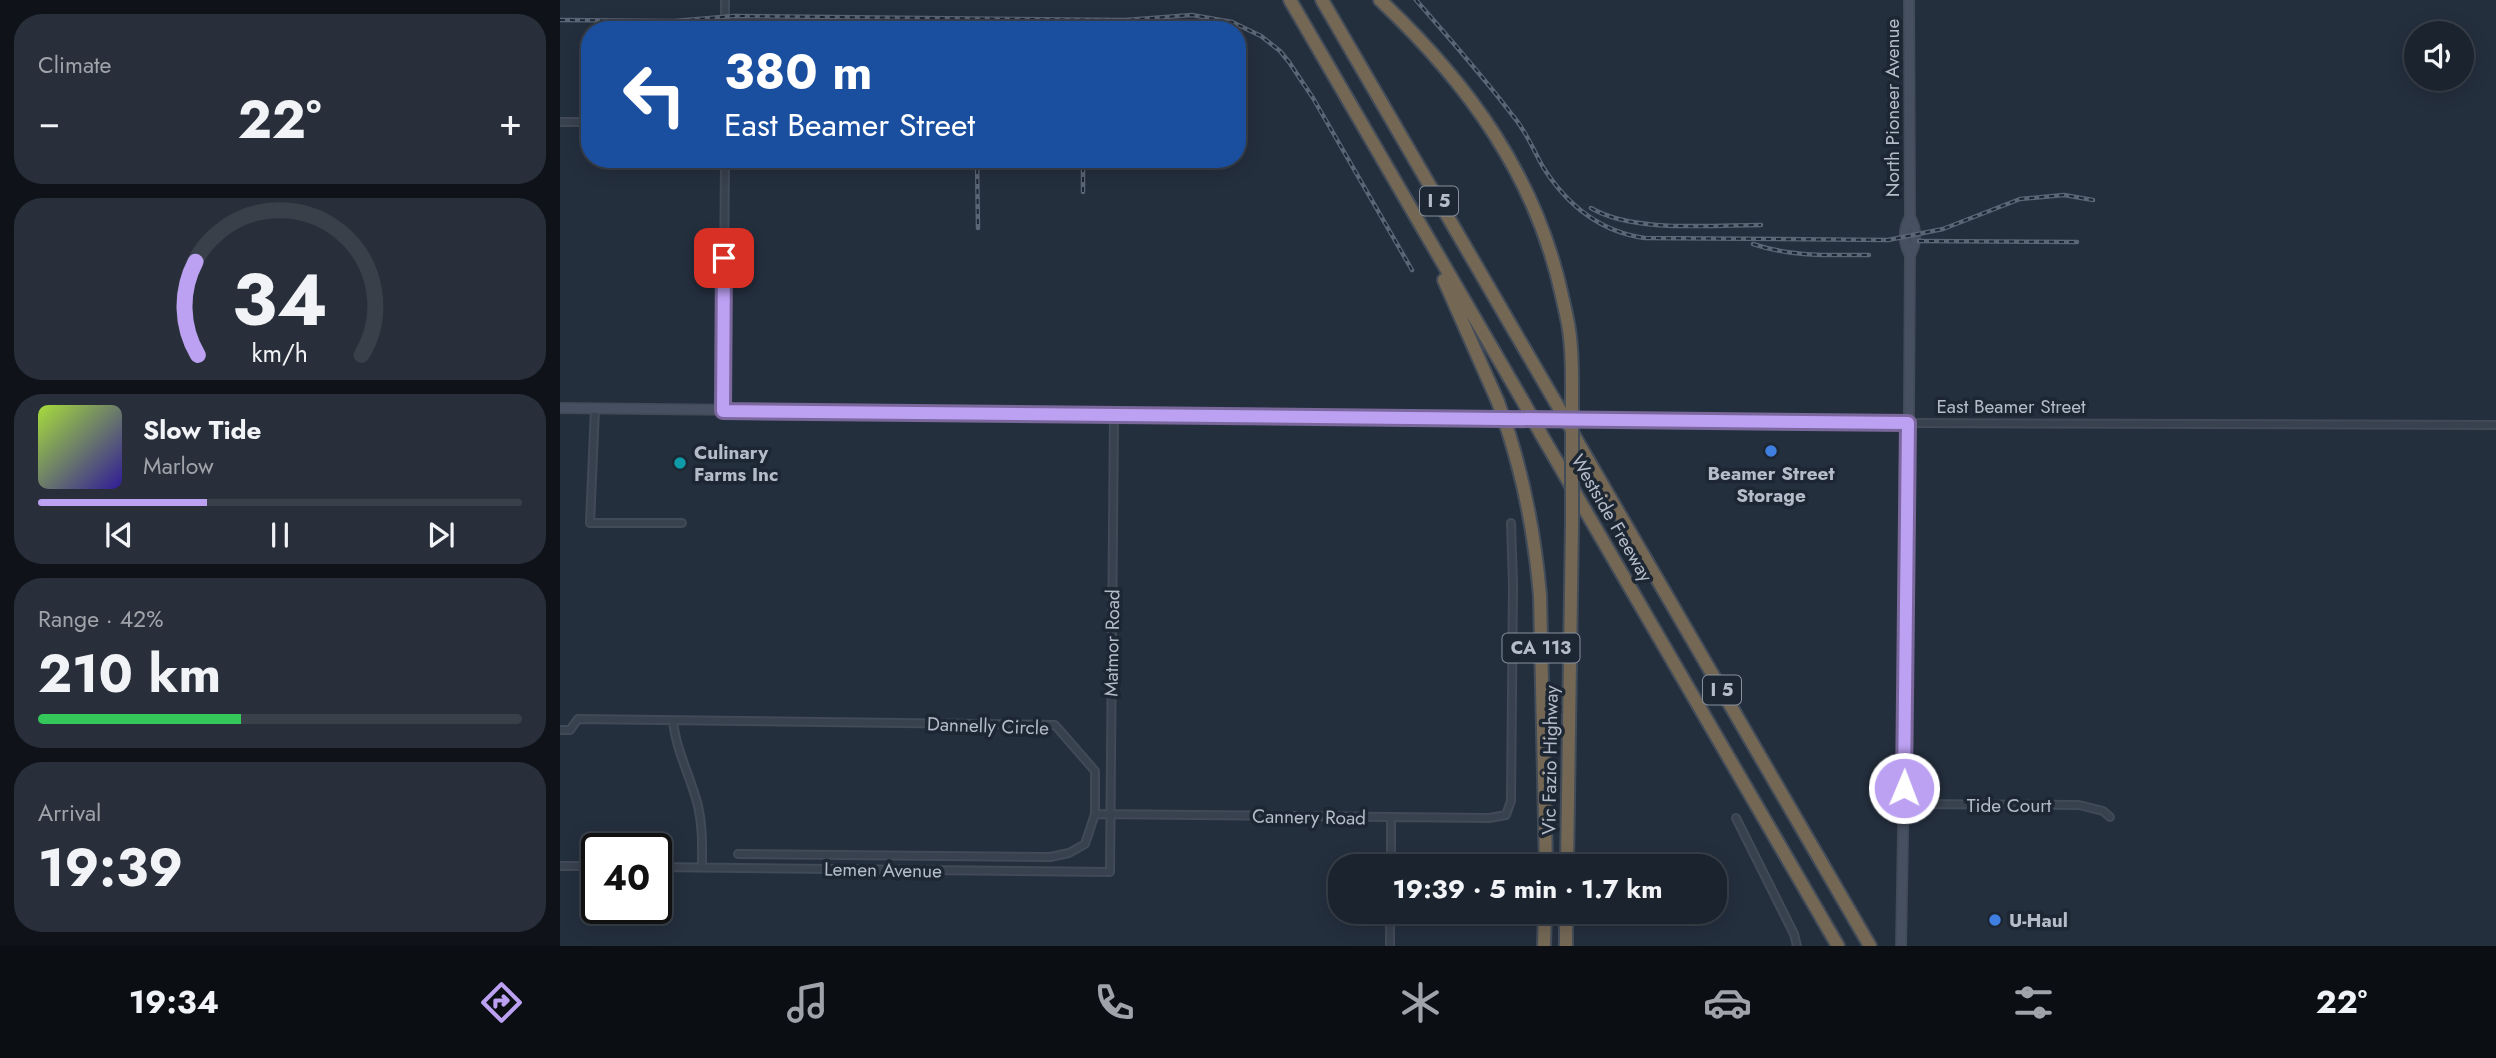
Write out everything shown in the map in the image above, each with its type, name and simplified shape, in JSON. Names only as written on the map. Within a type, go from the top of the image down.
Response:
[{"type":"highway","name":"Westside Freeway","points":[[1290,0],[1838,946]]},
{"type":"highway","name":"Westside Freeway","points":[[1322,0],[1870,946]]},
{"type":"highway","name":"Vic Fazio Highway","points":[[1380,0],[1443,64],[1475,103],[1535,206],[1556,269],[1570,337],[1572,386],[1567,854]]},
{"type":"highway","name":"Vic Fazio Highway","points":[[1419,222],[1498,402],[1530,507],[1538,571],[1546,854]]},
{"type":"highway","points":[[1544,946],[1545,924]]},
{"type":"highway","points":[[1566,924],[1566,946]]},
{"type":"street","points":[[724,0],[725,21]]},
{"type":"street","name":"North Pioneer Avenue","points":[[1901,946],[1910,255],[1905,246],[1905,225],[1910,217],[1909,0]]},
{"type":"street","points":[[560,122],[581,122]]},
{"type":"street","points":[[723,411],[725,168]]},
{"type":"street","name":"East Beamer Street","points":[[560,408],[1908,423],[2496,425]]},
{"type":"street","points":[[595,409],[590,523],[682,523]]},
{"type":"street","name":"Matmor Road","points":[[1110,872],[1114,414]]},
{"type":"street","name":"Cannery Road","points":[[1095,814],[1489,818],[1506,815],[1511,801],[1511,523]]},
{"type":"street","name":"Dannelly Circle","points":[[560,730],[570,730],[578,719],[1055,725],[1095,771],[1095,814],[1085,844],[1069,853],[1050,857],[738,854]]},
{"type":"street","points":[[673,721],[675,740],[698,806],[703,837],[702,868]]},
{"type":"street","name":"Tide Court","points":[[1904,804],[2079,805],[2103,811],[2110,817]]},
{"type":"street","points":[[1391,817],[1391,854]]},
{"type":"street","points":[[1735,818],[1794,934],[1797,946]]},
{"type":"street","points":[[760,868],[761,854]]},
{"type":"street","points":[[936,856],[936,870]]},
{"type":"street","points":[[560,866],[581,866]]},
{"type":"street","name":"Lemen Avenue","points":[[672,867],[1110,872]]},
{"type":"street","points":[[1390,924],[1390,946]]},
{"type":"railway","points":[[1416,0],[1518,122],[1552,181],[1586,215],[1629,235],[1645,238],[1888,240],[1943,229],[2020,199],[2064,195],[2093,200]]},
{"type":"railway","points":[[674,21],[734,16],[1125,20],[1192,15],[1226,21]]},
{"type":"railway","points":[[560,20],[674,21]]},
{"type":"railway","points":[[1246,29],[1261,36],[1289,62],[1313,98],[1412,270]]},
{"type":"railway","points":[[977,168],[978,228]]},
{"type":"railway","points":[[1083,168],[1083,192]]},
{"type":"railway","points":[[1591,208],[1608,216],[1650,224],[1761,225]]},
{"type":"railway","points":[[1919,241],[2077,242]]},
{"type":"railway","points":[[1753,244],[1796,253],[1869,255]]},
{"type":"place","name":"Beamer Street Storage","points":[[1771,451]]},
{"type":"place","name":"Culinary Farms Inc","points":[[680,463]]},
{"type":"place","name":"U-Haul","points":[[1995,920]]},
{"type":"route","points":[[724,258],[723,411],[1908,423],[1904,788]]}]
